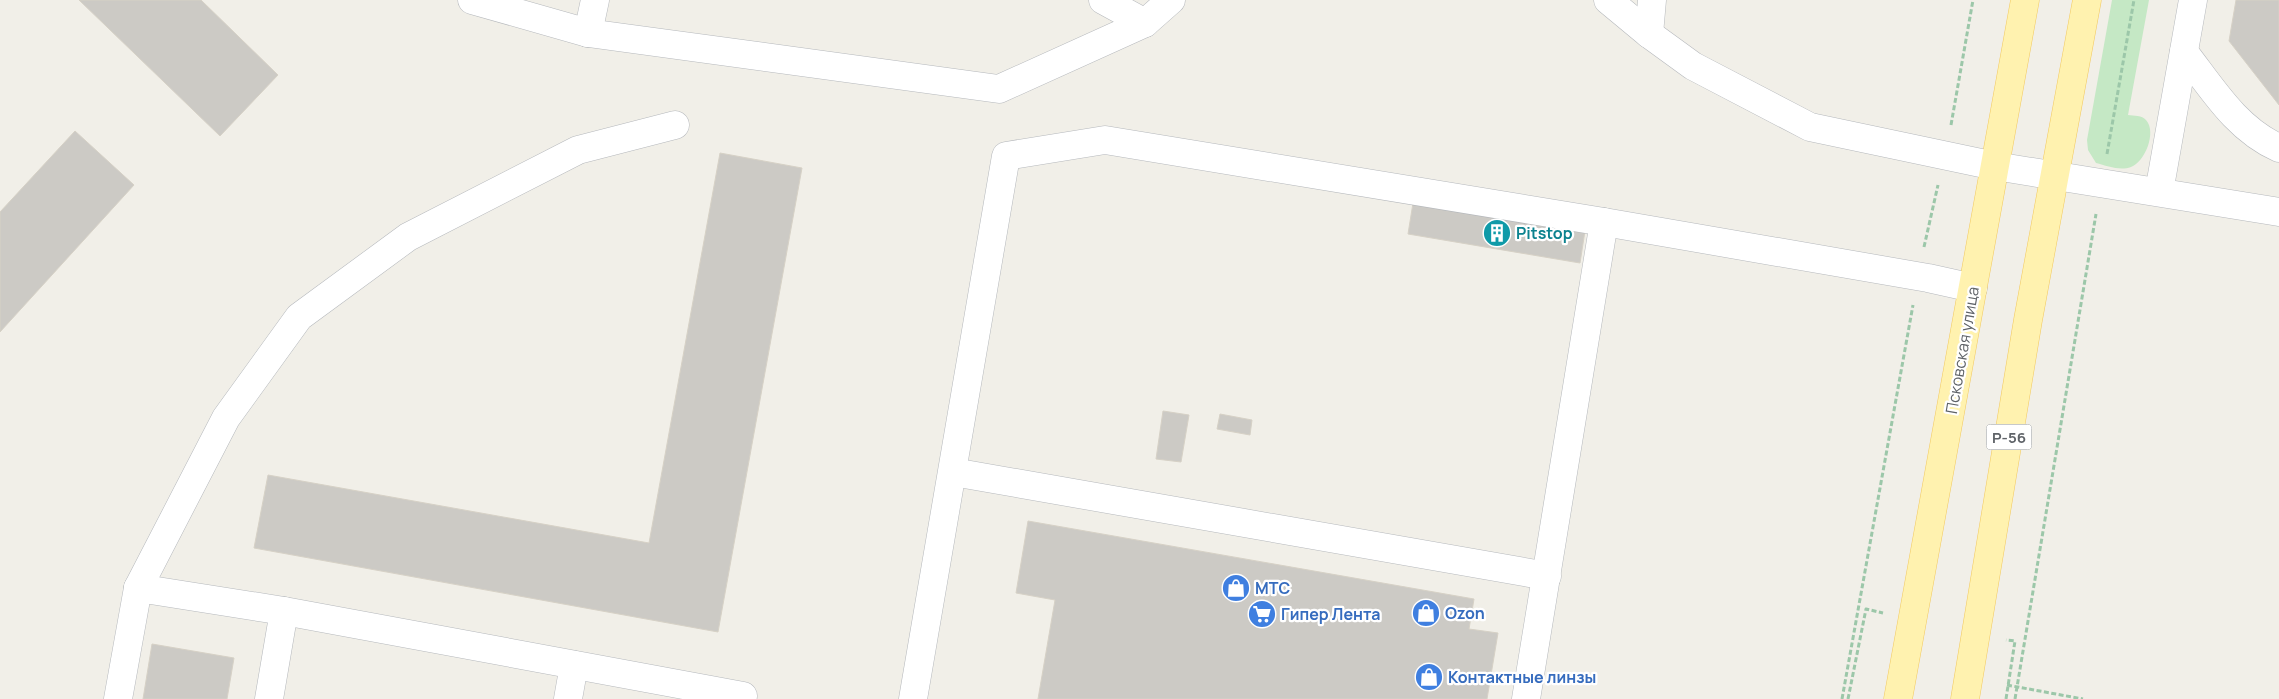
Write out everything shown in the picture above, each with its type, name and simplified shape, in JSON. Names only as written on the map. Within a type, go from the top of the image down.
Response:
[{"type":"main road","name":"Псковская улица","points":[[1898,699],[2025,0]]},
{"type":"main road","name":"Р-56","points":[[1965,699],[2028,320],[2087,0]]},
{"type":"street","points":[[472,0],[588,33],[999,89],[1145,23],[1170,0]]},
{"type":"street","points":[[588,33],[595,0]]},
{"type":"street","points":[[1103,0],[1145,23]]},
{"type":"street","points":[[1608,0],[1649,34],[1693,66],[1810,127],[1995,166],[2279,212]]},
{"type":"street","points":[[1649,34],[1652,0]]},
{"type":"street","points":[[2159,192],[2193,0]]},
{"type":"street","points":[[2184,52],[2232,116],[2264,142],[2279,148]]},
{"type":"street","points":[[118,699],[138,588],[226,418],[300,316],[408,237],[467,206],[578,150],[675,125]]},
{"type":"street","points":[[913,699],[1006,156],[1105,140],[1604,222],[1973,288]]},
{"type":"street","points":[[1526,699],[1604,222]]},
{"type":"street","points":[[953,472],[1547,576]]},
{"type":"street","points":[[138,588],[284,611],[743,696],[742,699]]},
{"type":"street","points":[[269,699],[284,611]]},
{"type":"street","points":[[568,699],[574,665]]},
{"type":"path","points":[[1842,699],[1918,277],[1945,155],[1973,0]]},
{"type":"path","points":[[2014,699],[2134,0]]},
{"type":"path","points":[[2006,699],[2007,685],[2083,699]]},
{"type":"green space","points":[[2112,0],[2149,0],[2128,115],[2140,116],[2146,120],[2149,125],[2150,139],[2141,159],[2131,167],[2122,168],[2113,168],[2096,163],[2088,150],[2087,140]]},
{"type":"building","points":[[79,0],[201,0],[278,75],[220,136]]},
{"type":"building","points":[[2236,0],[2279,0],[2279,105],[2229,41]]},
{"type":"building","points":[[75,131],[134,185],[0,332],[0,212]]},
{"type":"building","points":[[720,153],[802,168],[718,632],[254,548],[268,475],[649,543]]},
{"type":"building","name":"Pitstop","points":[[1413,203],[1585,231],[1580,263],[1408,234]]},
{"type":"building","points":[[1163,411],[1189,415],[1181,462],[1156,459]]},
{"type":"building","points":[[1220,414],[1252,420],[1250,435],[1217,429]]},
{"type":"building","name":"Гипер Лента","points":[[1028,521],[1474,599],[1469,629],[1498,633],[1487,699],[1038,699],[1055,600],[1016,593]]},
{"type":"building","points":[[152,644],[234,658],[227,699],[143,699]]},
{"type":"place","name":"Pitstop","points":[[1497,233]]},
{"type":"place","name":"МТС","points":[[1236,588]]},
{"type":"place","name":"Ozon","points":[[1426,613]]},
{"type":"place","name":"Гипер Лента","points":[[1262,614]]},
{"type":"place","name":"Контактные линзы","points":[[1429,677]]}]
